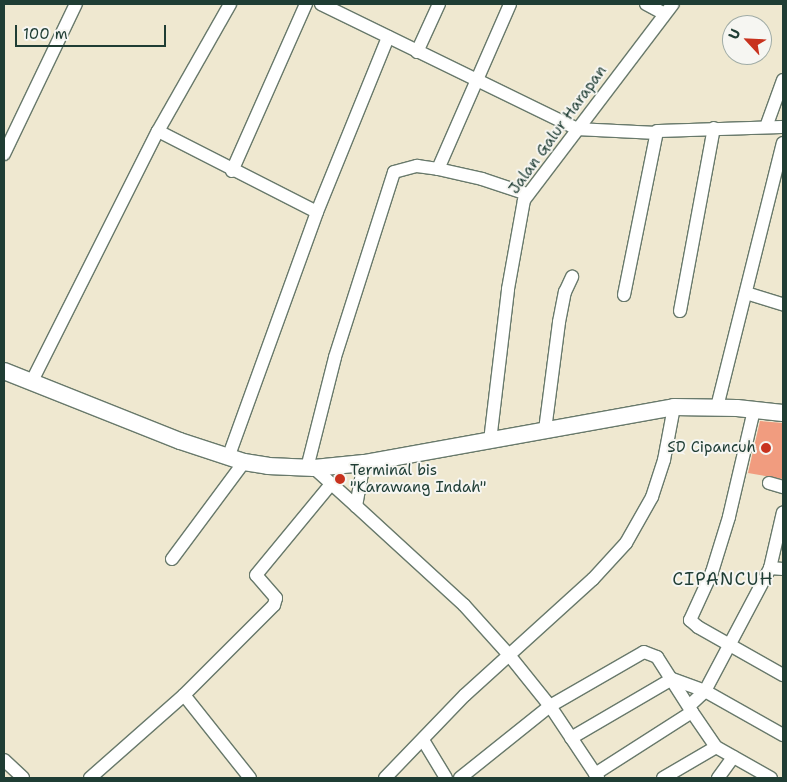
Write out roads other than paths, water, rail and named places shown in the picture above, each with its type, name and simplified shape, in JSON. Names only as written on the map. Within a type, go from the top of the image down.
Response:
[{"type":"main road","points":[[4,371],[228,458],[244,462],[310,468],[364,463],[674,407],[717,407],[783,413]]},
{"type":"street","points":[[4,154],[76,4]]},
{"type":"street","points":[[32,381],[158,131],[230,4]]},
{"type":"street","points":[[232,171],[306,4]]},
{"type":"street","points":[[321,4],[476,82],[577,129],[656,133],[714,128],[783,127]]},
{"type":"street","points":[[417,52],[439,4]]},
{"type":"street","points":[[438,169],[510,4]]},
{"type":"street","points":[[646,4],[669,9]]},
{"type":"street","name":"Jalan Galur Harapan","points":[[490,441],[508,289],[520,211],[527,194],[669,9]]},
{"type":"street","points":[[228,458],[317,212],[388,38]]},
{"type":"street","points":[[766,127],[783,80]]},
{"type":"street","points":[[680,311],[714,128]]},
{"type":"street","points":[[158,131],[232,171],[317,212]]},
{"type":"street","points":[[624,295],[656,133]]},
{"type":"street","points":[[717,407],[783,143]]},
{"type":"street","points":[[527,194],[482,179],[438,169],[404,167],[391,176],[335,357],[310,468],[331,484],[451,592],[510,655],[550,706],[596,776],[690,709],[705,691],[770,568],[783,512]]},
{"type":"street","points":[[545,430],[559,322],[565,292],[572,277]]},
{"type":"street","points":[[746,293],[783,304]]},
{"type":"street","points":[[385,778],[465,695],[593,579],[639,524],[664,460],[674,407]]},
{"type":"street","points":[[754,410],[729,517],[712,572],[690,614],[694,624],[783,674]]},
{"type":"street","points":[[172,559],[244,462]]},
{"type":"street","points":[[356,506],[364,463]]},
{"type":"street","points":[[769,483],[783,487]]},
{"type":"street","points":[[90,778],[184,696],[274,605],[276,598],[256,580],[256,575],[331,484]]},
{"type":"street","points":[[770,568],[783,569]]},
{"type":"street","points":[[460,778],[550,706],[644,652],[657,658],[716,747],[769,778]]},
{"type":"street","points":[[672,679],[705,691],[783,735]]},
{"type":"street","points":[[571,738],[672,679]]},
{"type":"street","points":[[184,696],[250,778]]},
{"type":"street","points":[[423,740],[436,772],[446,778]]},
{"type":"street","points":[[663,778],[675,774],[716,747]]},
{"type":"street","points":[[718,778],[733,756]]},
{"type":"street","points":[[5,762],[23,778]]},
{"type":"place","name":"SD Cipancuh","points":[[766,448]]},
{"type":"place","name":"Terminal bis \"Karawang Indah\"","points":[[340,479]]},
{"type":"district","name":"CIPANCUH","points":[[723,579]]}]
